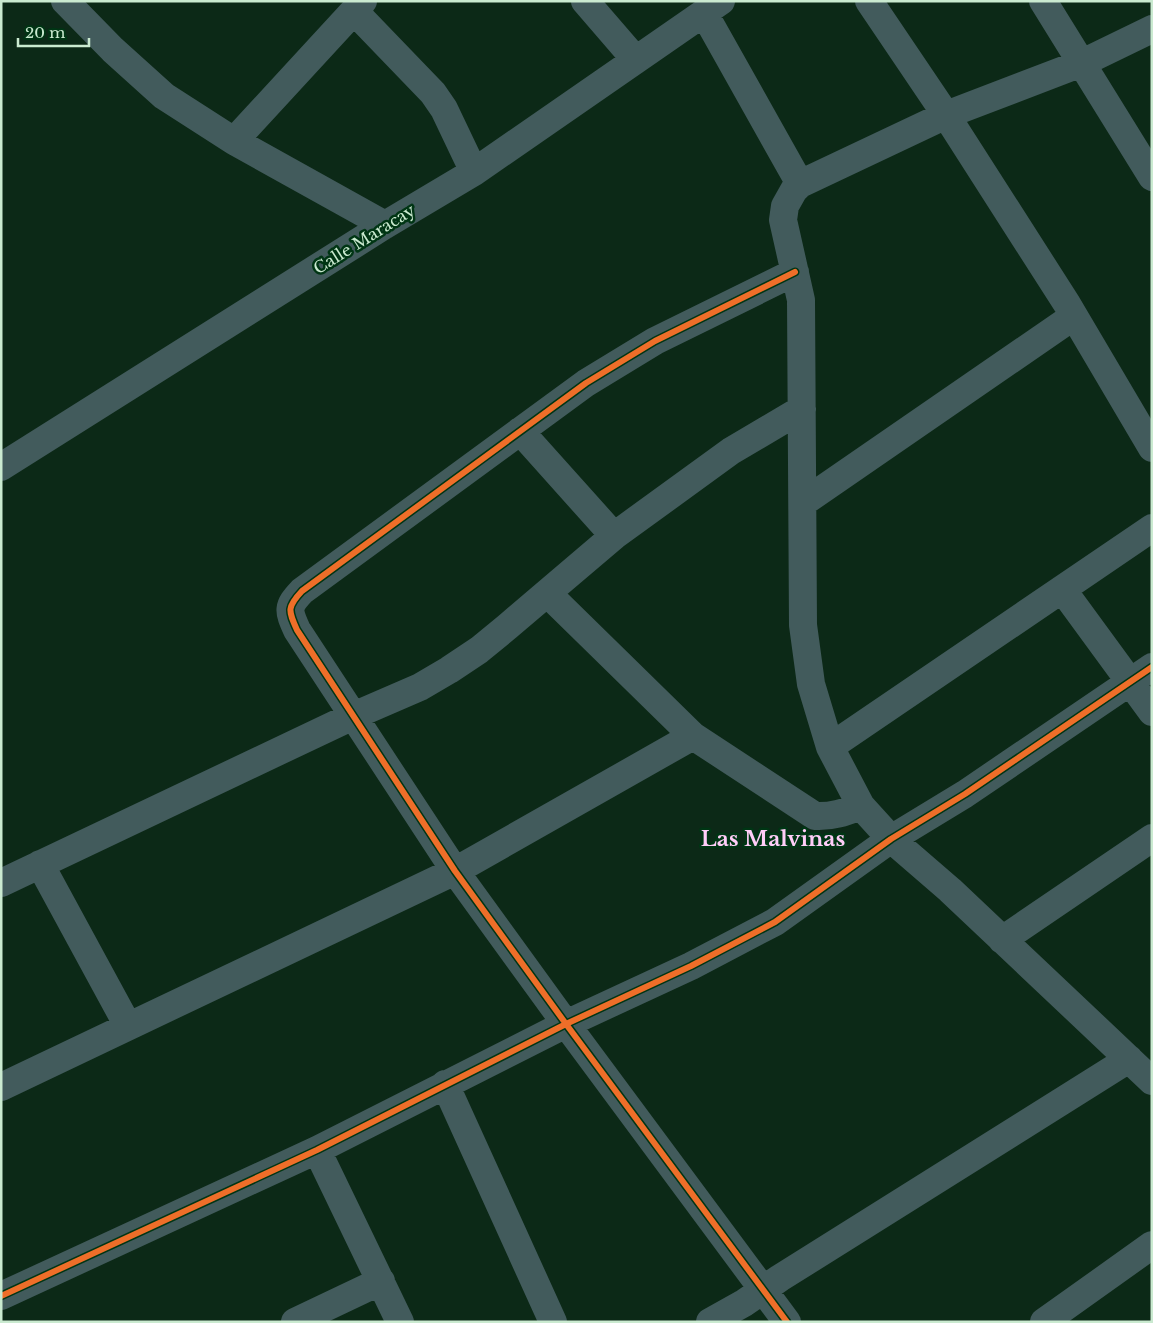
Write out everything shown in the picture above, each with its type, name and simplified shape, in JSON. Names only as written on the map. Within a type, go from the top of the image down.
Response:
[{"type":"street","points":[[66,1],[113,50],[164,96],[234,141],[385,225]]},
{"type":"street","points":[[586,1],[635,59]]},
{"type":"street","points":[[869,1],[946,116],[1074,316],[1152,448]]},
{"type":"street","points":[[1044,1],[1152,177]]},
{"type":"street","points":[[234,141],[358,6],[433,93],[444,109],[474,172]]},
{"type":"street","points":[[713,7],[800,184]]},
{"type":"street","name":"Calle Maracay","points":[[1,467],[385,225],[474,172],[635,59],[713,7]]},
{"type":"street","points":[[710,1322],[744,1303],[762,1290],[1145,1072],[950,890],[891,839],[861,806],[830,747],[811,684],[804,625],[801,300],[783,220],[785,206],[794,190],[800,184],[946,116],[1082,63],[1152,29]]},
{"type":"street","points":[[787,1322],[566,1024],[455,870],[296,630],[289,613],[292,601],[302,591],[586,383],[655,341],[795,272]]},
{"type":"street","points":[[804,502],[1074,316]]},
{"type":"street","points":[[1,883],[420,686],[449,670],[479,650],[614,536],[731,451],[802,409]]},
{"type":"street","points":[[520,431],[614,536]]},
{"type":"street","points":[[830,747],[1152,528]]},
{"type":"street","points":[[1062,589],[1141,675],[1152,712]]},
{"type":"street","points":[[546,593],[692,736],[815,816],[834,816],[861,806]]},
{"type":"street","points":[[1,1296],[317,1150],[445,1084],[566,1024],[691,966],[775,922],[891,839],[965,794],[1141,675]]},
{"type":"street","points":[[1,1087],[455,870],[692,736]]},
{"type":"street","points":[[1002,940],[1152,838]]},
{"type":"street","points":[[40,864],[128,1026]]},
{"type":"street","points":[[445,1084],[553,1322]]},
{"type":"street","points":[[317,1150],[400,1322]]},
{"type":"street","points":[[1044,1322],[1152,1245]]},
{"type":"street","points":[[295,1322],[381,1281]]},
{"type":"cycle path","points":[[787,1322],[455,871],[297,630],[290,609],[302,591],[586,383],[655,341],[795,272]]},
{"type":"cycle path","points":[[1,1296],[317,1150],[566,1024],[691,966],[775,922],[891,839],[965,794],[1152,667]]},
{"type":"district","name":"Las Malvinas","points":[[773,839]]}]
